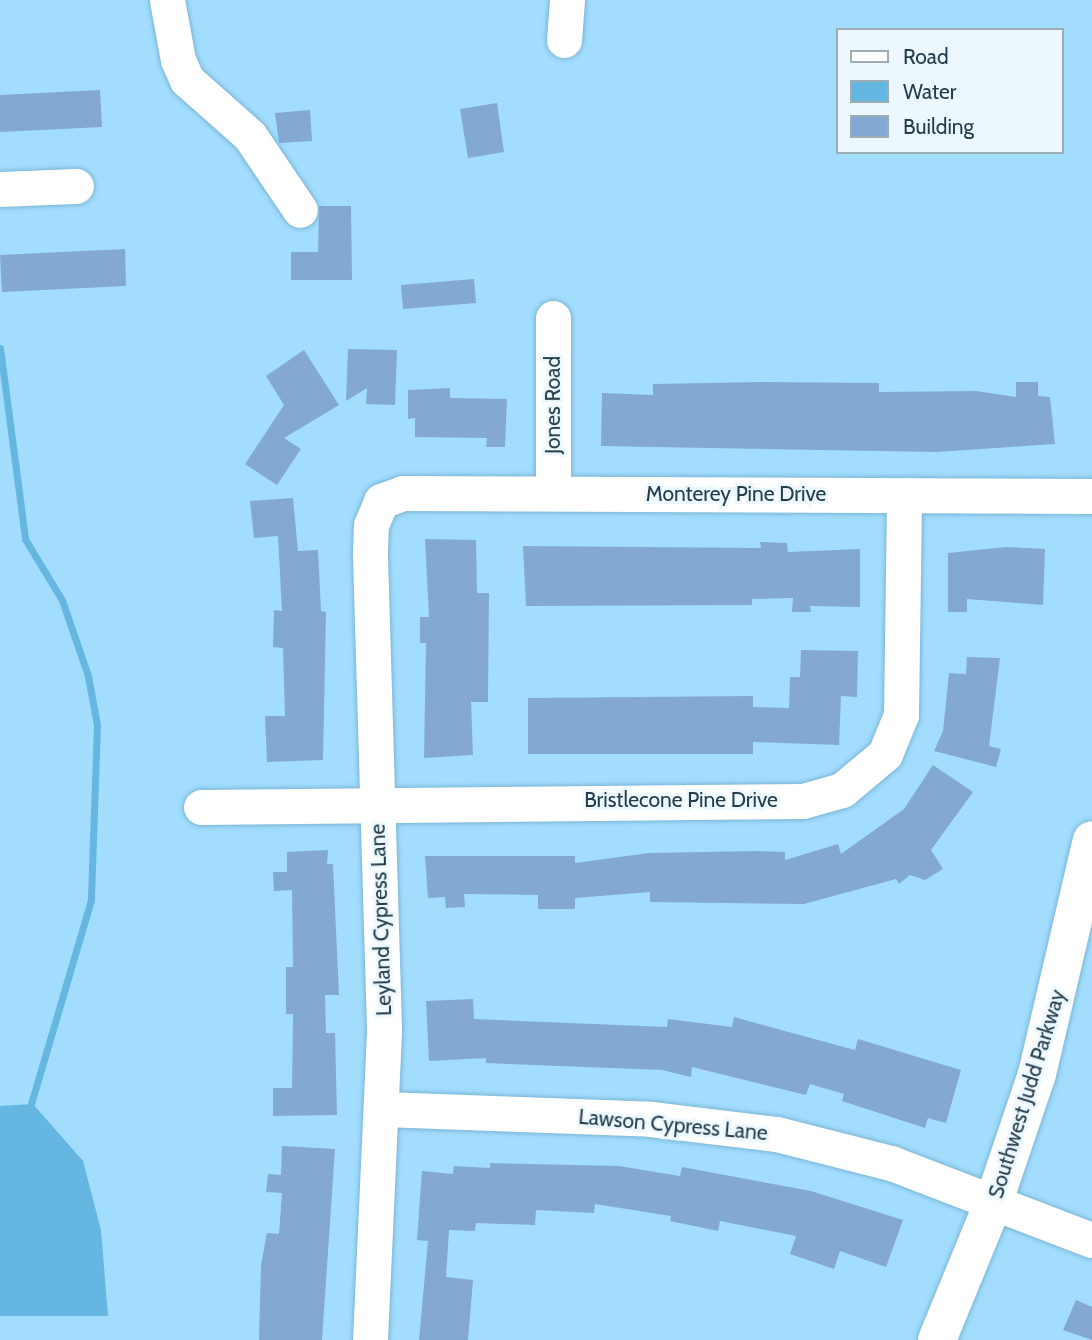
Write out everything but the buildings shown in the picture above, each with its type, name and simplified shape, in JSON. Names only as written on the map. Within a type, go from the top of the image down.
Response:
[{"type":"highway","name":"Southwest Judd Parkway","points":[[937,1340],[994,1201],[1054,1013],[1092,840]]},
{"type":"street","points":[[167,0],[178,60],[187,80],[250,136],[300,210]]},
{"type":"street","points":[[564,40],[567,0]]},
{"type":"street","points":[[0,189],[75,186]]},
{"type":"street","name":"Jones Road","points":[[553,318],[553,492]]},
{"type":"street","name":"Monterey Pine Drive","points":[[381,501],[403,493],[1092,496]]},
{"type":"street","name":"Bristlecone Pine Drive","points":[[201,807],[378,802],[803,801],[842,790],[885,754],[901,715],[904,495]]},
{"type":"street","name":"Leyland Cypress Lane","points":[[370,1340],[383,1109],[378,802],[370,552],[371,525],[381,501]]},
{"type":"street","name":"Lawson Cypress Lane","points":[[383,1109],[723,1126],[828,1145],[994,1201],[1092,1240]]},
{"type":"water","points":[[33,1104],[83,1161],[101,1230],[108,1316],[0,1316],[0,1106]]},
{"type":"waterway","points":[[0,348],[25,539],[62,600],[88,676],[97,725],[91,900],[29,1110]]}]
